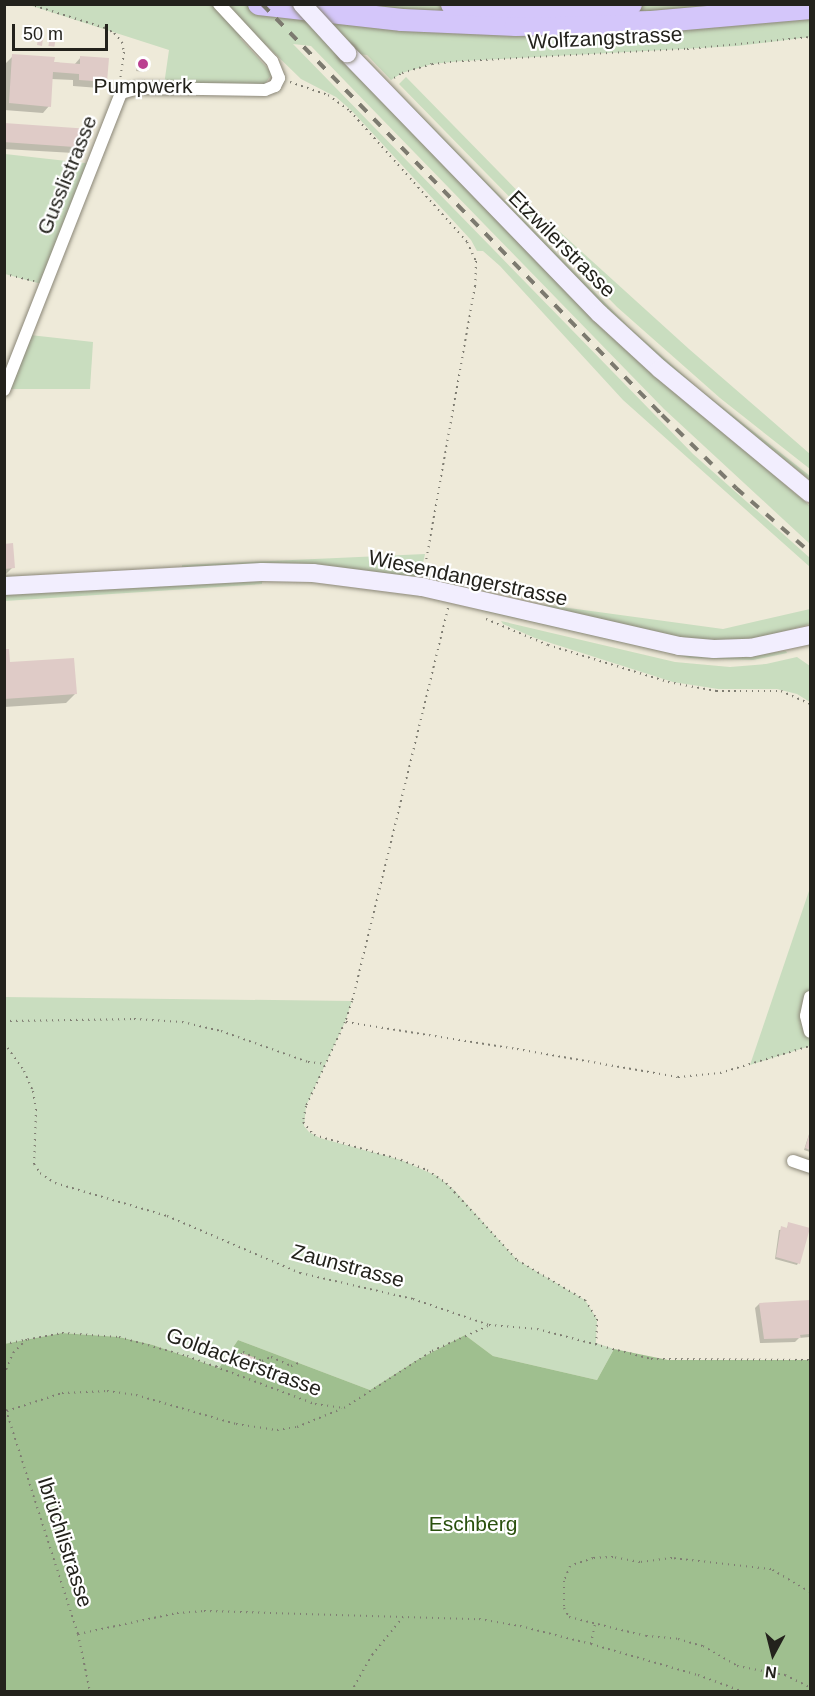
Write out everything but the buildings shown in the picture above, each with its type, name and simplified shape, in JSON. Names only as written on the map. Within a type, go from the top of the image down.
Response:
[{"type":"highway","points":[[259,4],[383,19],[516,25],[651,22],[810,8]]},
{"type":"highway","points":[[452,4],[532,7],[631,4]]},
{"type":"main road","name":"Etzwilerstrasse","points":[[302,4],[600,314],[660,369],[810,493]]},
{"type":"main road","name":"Wiesendangerstrasse","points":[[4,586],[278,572],[352,576],[422,586],[636,638],[692,648],[750,648],[810,638]]},
{"type":"street","points":[[121,93],[139,88],[266,90],[275,86],[279,78],[272,61],[219,4]]},
{"type":"street","name":"Gusslistrasse","points":[[4,390],[121,93]]},
{"type":"street","points":[[810,997],[806,1016],[810,1032]]},
{"type":"street","points":[[794,1161],[810,1167]]},
{"type":"path","points":[[29,4],[114,33],[122,42],[124,52],[121,93]]},
{"type":"path","name":"Wolfzangstrasse","points":[[402,73],[432,64],[462,61],[687,49],[810,37]]},
{"type":"path","points":[[279,78],[328,95],[350,111],[467,242],[476,261],[475,286],[422,586]]},
{"type":"path","points":[[4,274],[30,280]]},
{"type":"path","points":[[448,606],[345,1022],[303,1115],[304,1125],[309,1132],[327,1140],[401,1160],[427,1170],[446,1183],[517,1260],[585,1300],[597,1319],[596,1344]]},
{"type":"path","points":[[486,618],[548,645],[668,682],[716,691],[786,692],[810,704]]},
{"type":"path","points":[[4,1020],[134,1019],[182,1022],[221,1031],[308,1062],[326,1064]]},
{"type":"path","points":[[345,1022],[517,1048],[678,1077],[720,1073],[810,1046]]},
{"type":"path","name":"Zaunstrasse","points":[[4,1043],[24,1071],[33,1091],[36,1117],[33,1158],[36,1169],[49,1180],[167,1216],[300,1273],[413,1299],[489,1325],[537,1329],[651,1359],[810,1360]]},
{"type":"path","name":"Goldackerstrasse","points":[[4,1344],[62,1333],[111,1336],[153,1345],[315,1404],[344,1408],[432,1351],[489,1325]]},
{"type":"path","points":[[4,1375],[14,1353],[27,1339]]},
{"type":"path","points":[[216,1367],[223,1361],[237,1360],[243,1352],[262,1361],[272,1357],[291,1366],[298,1363]]},
{"type":"path","points":[[7,1411],[56,1395],[107,1390],[136,1395],[236,1424],[277,1430],[297,1427],[344,1408]]},
{"type":"path","name":"Ibrüchlistrasse","points":[[4,1404],[78,1634],[90,1692]]},
{"type":"path","points":[[810,1592],[778,1571],[762,1567],[678,1558],[640,1562],[598,1557],[570,1566],[564,1581],[567,1614],[646,1636],[678,1639],[703,1646],[737,1666],[785,1675],[810,1687]]},
{"type":"path","points":[[78,1634],[177,1613],[204,1611],[460,1618],[499,1622],[591,1644],[698,1675],[744,1692]]},
{"type":"path","points":[[351,1692],[372,1655],[403,1617]]},
{"type":"path","points":[[591,1644],[595,1622]]},
{"type":"green space","points":[[29,5],[810,5],[810,37],[737,46],[462,61],[432,64],[402,73],[391,80],[367,55],[347,53],[655,374],[810,506],[810,544],[664,409],[311,46],[293,44],[693,454],[810,558],[810,567],[623,400],[500,266],[483,251],[477,251],[471,240],[352,111],[336,97],[301,79],[267,46],[248,36],[240,38],[270,71],[271,75],[265,84],[164,85],[169,50]]},
{"type":"green space","points":[[406,77],[539,213],[689,349],[810,454],[810,469],[720,398],[617,307],[399,84]]},
{"type":"green space","points":[[397,91],[629,327],[698,388],[810,476],[810,480],[704,397],[612,316],[395,92]]},
{"type":"green space","points":[[5,154],[93,164],[45,285],[5,274]]},
{"type":"green space","points":[[30,335],[93,342],[90,389],[9,389]]},
{"type":"green space","points":[[425,554],[421,572],[412,579],[182,571],[182,565]]},
{"type":"green space","points":[[262,572],[262,584],[5,601],[5,586]]},
{"type":"green space","points":[[547,605],[723,629],[810,609],[810,624],[757,639],[705,643],[527,606]]},
{"type":"green space","points":[[494,610],[733,657],[786,651],[787,653],[753,660],[690,658],[484,611]]},
{"type":"green space","points":[[501,621],[675,662],[730,667],[766,664],[797,657],[810,666],[810,702],[797,694],[777,689],[718,689],[673,682],[535,638]]},
{"type":"green space","points":[[810,888],[810,1046],[750,1065]]},
{"type":"green space","points":[[4,997],[352,1001],[345,1022],[306,1106],[304,1126],[320,1138],[401,1160],[437,1176],[454,1190],[517,1260],[585,1300],[597,1319],[596,1343],[614,1349],[597,1380],[493,1356],[465,1335],[417,1360],[370,1390],[238,1340],[219,1368],[153,1345],[119,1337],[62,1333],[5,1344]]},
{"type":"green space","name":"Eschberg","points":[[62,1333],[119,1337],[153,1345],[219,1368],[238,1340],[370,1390],[417,1360],[465,1335],[493,1356],[597,1380],[614,1349],[668,1360],[810,1360],[810,1691],[5,1691],[4,1344]]},
{"type":"railway","points":[[262,4],[662,415],[736,488],[810,552]]},
{"type":"place","name":"Pumpwerk","points":[[143,64]]}]
